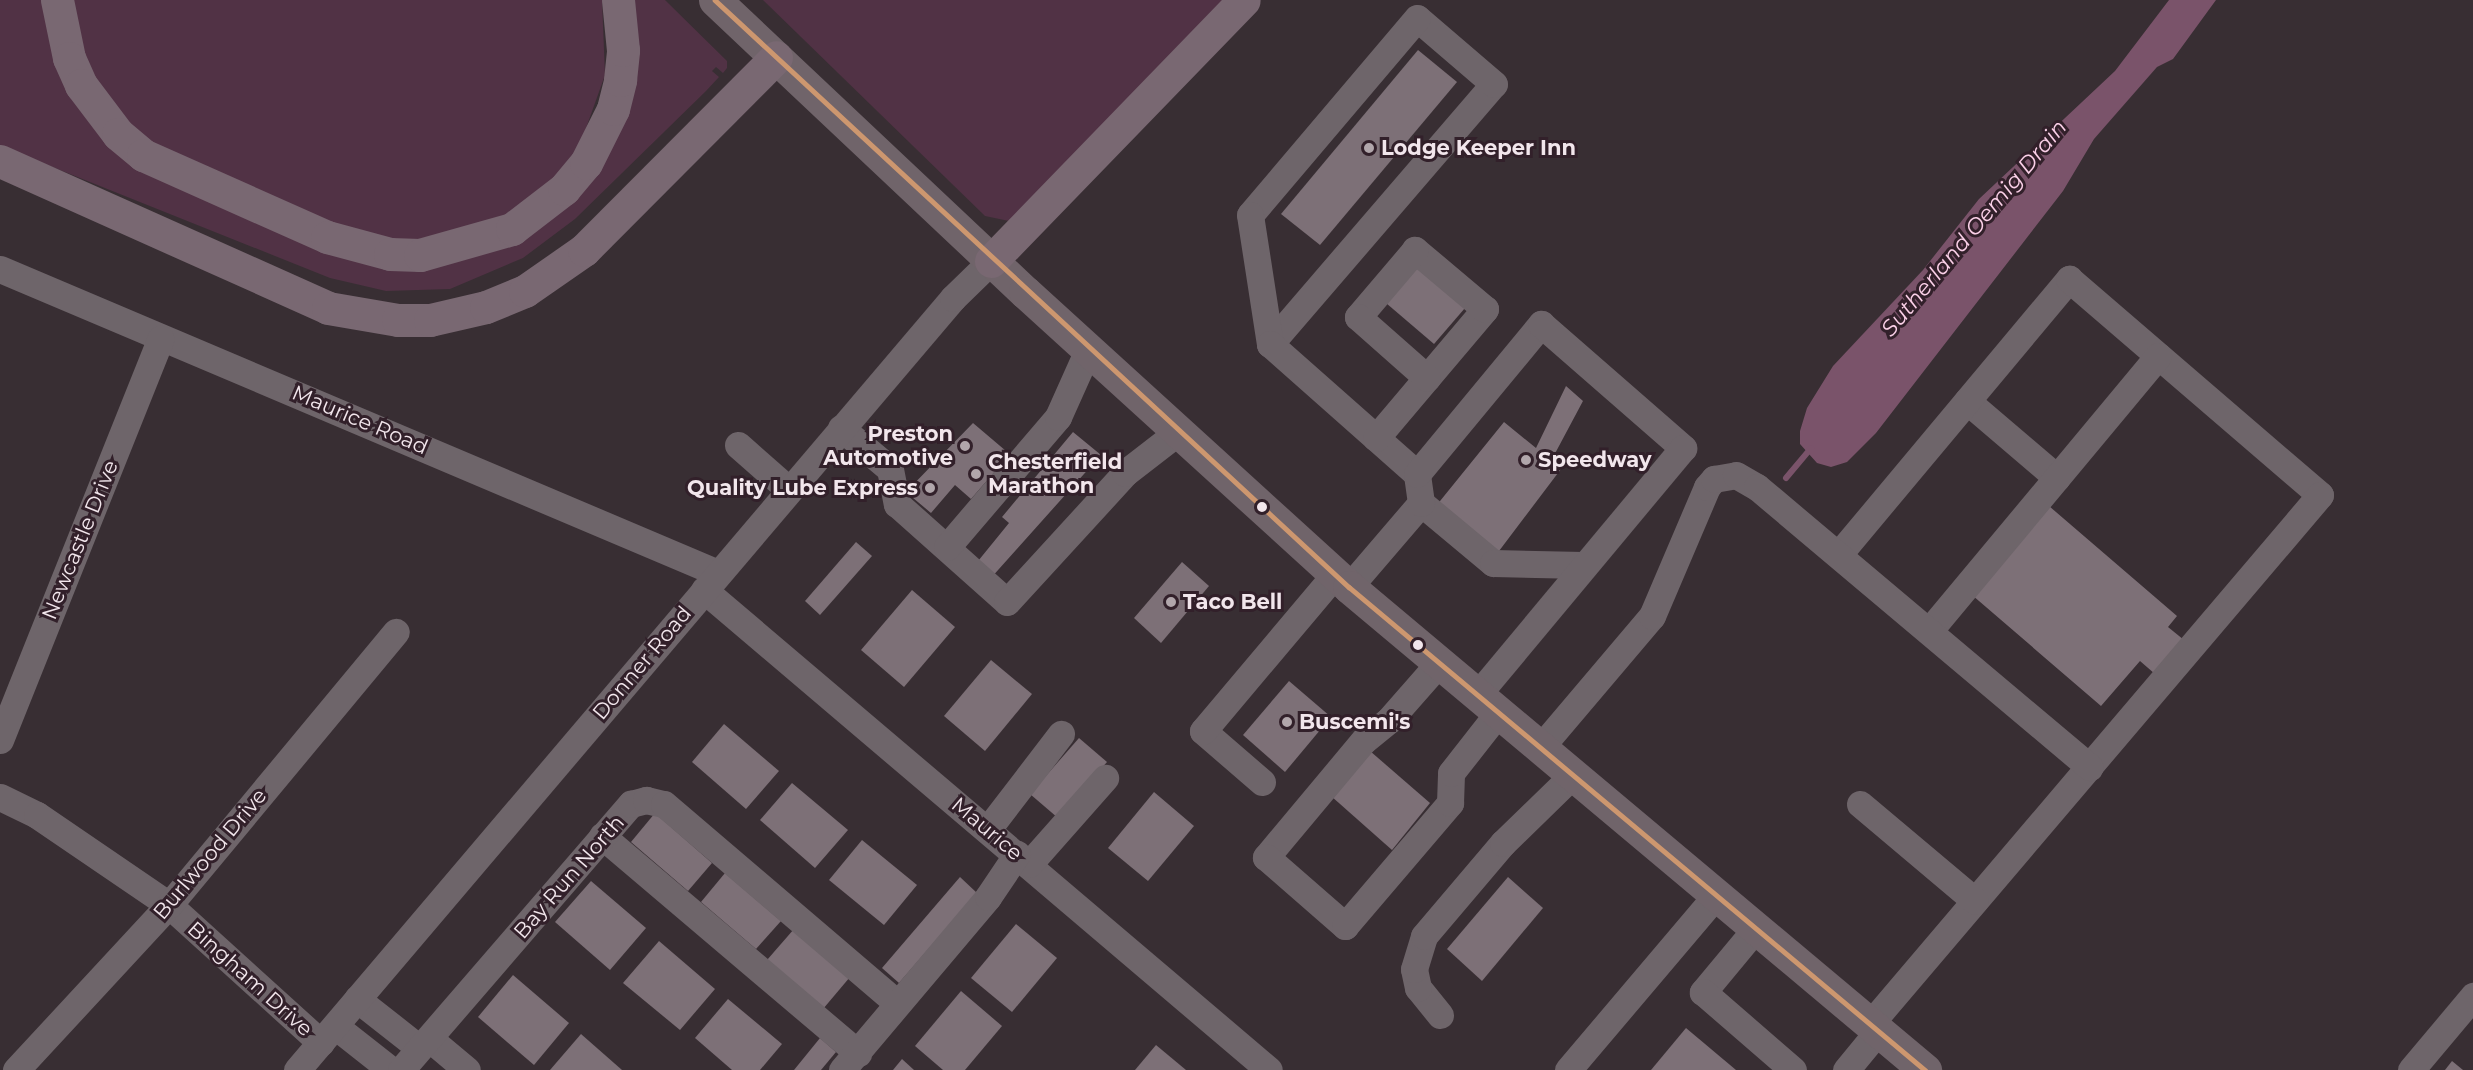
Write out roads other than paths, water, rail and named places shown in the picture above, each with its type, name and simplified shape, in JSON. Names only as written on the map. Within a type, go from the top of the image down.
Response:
[{"type":"highway","points":[[57,0],[69,58],[81,85],[118,134],[143,155],[327,237],[390,254],[420,255],[512,230],[564,189],[585,163],[613,110],[620,80],[623,50],[618,0]]},
{"type":"highway","points":[[991,261],[1244,0]]},
{"type":"highway","points":[[0,161],[328,308],[398,320],[430,320],[486,307],[525,291],[584,250],[776,57]]},
{"type":"main road","points":[[716,0],[991,261],[1342,580],[1925,1070]]},
{"type":"street","points":[[1270,344],[1494,84],[1417,18],[1250,215],[1270,344],[1417,474],[1421,503],[1493,563],[1583,566]]},
{"type":"street","points":[[1376,438],[1427,378],[1485,309],[1415,250],[1358,317],[1427,378]]},
{"type":"street","name":"Donner Road","points":[[297,1070],[841,428],[991,261]]},
{"type":"street","name":"Maurice Road","points":[[0,269],[711,581]]},
{"type":"street","points":[[1839,555],[2069,279],[2320,495],[1975,902],[1875,1027],[1846,1070]]},
{"type":"street","points":[[1417,474],[1541,324],[1683,448],[1583,566],[1487,704],[1450,773],[1450,803],[1345,926],[1266,856],[1364,740],[1389,720],[1439,663]]},
{"type":"street","name":"Newcastle Drive","points":[[0,740],[160,339]]},
{"type":"street","points":[[947,547],[1058,417],[1088,350]]},
{"type":"street","points":[[1929,632],[2158,356]]},
{"type":"street","points":[[1967,401],[2057,478]]},
{"type":"street","points":[[841,428],[890,469],[897,504],[1007,602],[1125,473],[1178,432]]},
{"type":"street","points":[[738,445],[789,490]]},
{"type":"street","points":[[1540,748],[1652,616],[1714,479],[1746,480],[1839,555],[2090,767]]},
{"type":"street","points":[[1262,782],[1203,731],[1342,580],[1421,503]]},
{"type":"street","name":"Maurice","points":[[711,581],[988,829],[1269,1070]]},
{"type":"street","name":"Burlwood Drive","points":[[16,1070],[169,905],[396,632]]},
{"type":"street","points":[[988,829],[1061,734]]},
{"type":"street","points":[[1440,1015],[1418,988],[1414,969],[1424,936],[1503,843],[1573,775]]},
{"type":"street","points":[[602,836],[850,1062],[988,897],[1105,778]]},
{"type":"street","name":"Bingham Drive","points":[[0,797],[37,815],[169,905],[328,1034],[391,1070]]},
{"type":"street","name":"Bay Run North","points":[[401,1070],[631,804],[664,804],[897,1004]]},
{"type":"street","points":[[1860,804],[1975,902]]},
{"type":"street","points":[[1568,1070],[1716,894]]},
{"type":"street","points":[[1757,927],[1703,993],[1793,1070]]},
{"type":"street","points":[[357,999],[467,1070]]},
{"type":"street","points":[[2411,1070],[2469,1008]]},
{"type":"water","points":[[2169,0],[2216,0],[2173,59],[2157,67],[2094,139],[2063,191],[1876,433],[1847,462],[1831,467],[1817,463],[1800,444],[1800,431],[1807,408],[1833,366],[1923,270],[1979,199],[2115,71]]},
{"type":"waterway","name":"Sutherland Oemig Drain","points":[[1786,478],[1811,448]]},
{"type":"place","name":"Lodge Keeper Inn","points":[[1369,148]]},
{"type":"place","name":"Preston Automotive","points":[[965,446]]},
{"type":"place","name":"Speedway","points":[[1526,460]]},
{"type":"place","name":"Chesterfield Marathon","points":[[976,474]]},
{"type":"place","name":"Quality Lube Express","points":[[930,488]]},
{"type":"place","name":"Taco Bell","points":[[1171,602]]},
{"type":"place","name":"Buscemi's","points":[[1287,722]]}]
